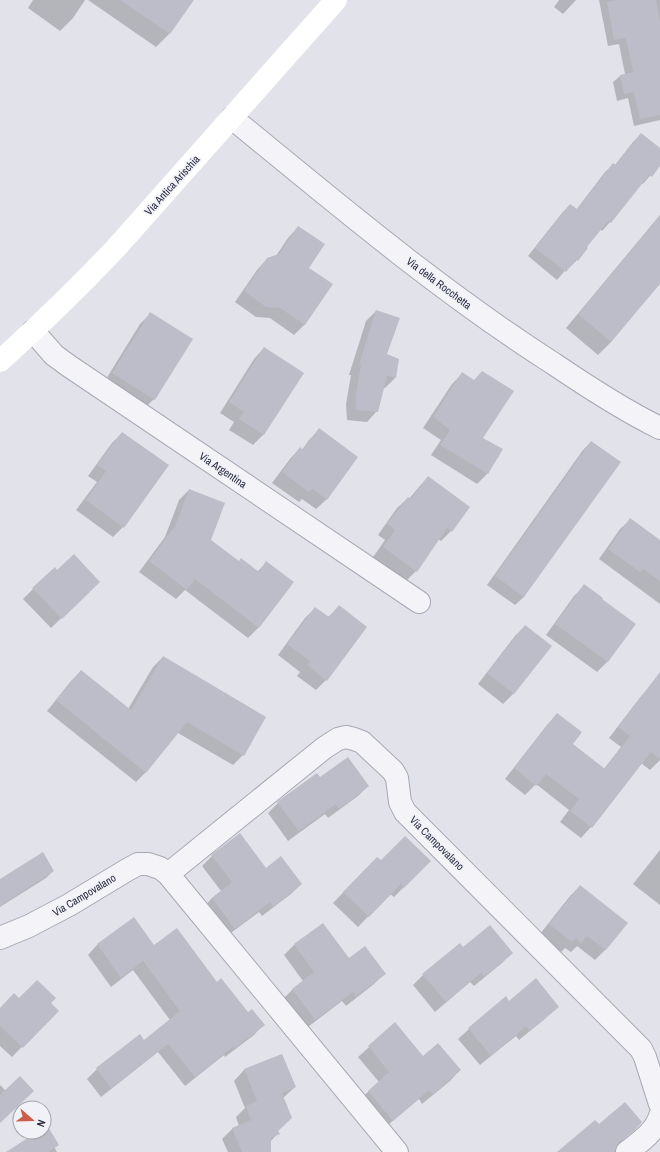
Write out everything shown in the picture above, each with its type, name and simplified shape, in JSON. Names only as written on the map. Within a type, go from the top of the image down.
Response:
[{"type":"main road","name":"Via Antica Arischia","points":[[0,362],[79,287],[116,248],[336,0]]},
{"type":"street","name":"Via della Rocchetta","points":[[232,118],[353,218],[470,307],[525,346],[597,393],[660,428]]},
{"type":"street","name":"Via Argentina","points":[[33,331],[54,354],[69,366],[419,602]]},
{"type":"street","name":"Via Campovalano","points":[[168,874],[324,748],[338,739],[346,737],[354,738],[362,742],[393,771],[398,778],[400,802],[405,812],[641,1049],[660,1104]]},
{"type":"street","name":"Via Campovalano","points":[[0,938],[29,926],[69,905],[138,864],[148,864],[160,868],[168,874],[397,1152]]},
{"type":"street","points":[[627,1152],[646,1138],[658,1124],[660,1116]]},
{"type":"building","points":[[120,0],[194,0],[170,34]]},
{"type":"building","points":[[617,0],[656,0],[660,22],[660,115],[640,119],[634,92],[624,94],[620,75],[633,72],[626,38],[614,40],[607,2]]},
{"type":"building","points":[[641,133],[660,148],[660,166],[652,177],[649,175],[611,223],[608,221],[578,261],[576,259],[566,272],[535,248],[570,204],[577,209],[613,163],[616,165]]},
{"type":"building","points":[[660,216],[660,284],[611,342],[578,314]]},
{"type":"building","points":[[298,226],[325,244],[309,268],[333,284],[305,325],[280,308],[266,307],[244,291],[267,258],[279,254]]},
{"type":"building","points":[[376,310],[400,318],[387,354],[399,359],[396,378],[387,376],[378,412],[356,410],[356,394],[361,365],[359,365]]},
{"type":"building","points":[[150,312],[193,339],[155,400],[112,373]]},
{"type":"building","points":[[264,347],[304,373],[264,435],[239,419],[244,412],[229,402]]},
{"type":"building","points":[[482,371],[514,391],[483,438],[503,449],[488,474],[440,445],[450,430],[433,417],[462,372],[474,380]]},
{"type":"building","points":[[319,428],[358,457],[327,500],[313,489],[309,492],[282,472],[300,447],[303,450]]},
{"type":"building","points":[[122,432],[169,465],[124,528],[86,500],[106,471],[97,465]]},
{"type":"building","points":[[591,441],[621,462],[524,597],[495,576]]},
{"type":"building","points":[[428,476],[470,507],[452,532],[447,528],[417,572],[383,547],[395,530],[387,524],[408,497],[411,499]]},
{"type":"building","points":[[189,489],[225,503],[211,540],[239,561],[241,558],[259,572],[266,561],[294,582],[259,628],[195,579],[187,590],[149,561],[175,526]]},
{"type":"building","points":[[630,518],[660,540],[660,581],[643,569],[640,572],[608,549]]},
{"type":"building","points":[[74,554],[100,582],[62,619],[32,588],[55,567],[57,570]]},
{"type":"building","points":[[584,584],[636,624],[608,662],[555,624]]},
{"type":"building","points":[[339,605],[367,627],[327,681],[307,665],[310,661],[287,644],[315,607],[329,617]]},
{"type":"building","points":[[525,625],[552,646],[514,694],[487,673]]},
{"type":"building","points":[[163,656],[266,717],[244,756],[187,722],[146,773],[56,700],[81,670],[131,710]]},
{"type":"building","points":[[660,672],[660,759],[651,752],[592,828],[570,811],[579,799],[546,774],[536,786],[514,768],[557,713],[582,732],[573,744],[605,769],[630,736],[618,727]]},
{"type":"building","points":[[348,757],[369,786],[339,809],[336,804],[299,831],[277,802],[317,773],[320,777]]},
{"type":"building","points":[[240,833],[266,868],[281,856],[302,884],[273,907],[270,902],[235,929],[212,898],[232,882],[211,855]]},
{"type":"building","points":[[405,836],[431,861],[404,888],[401,884],[369,917],[343,892],[377,857],[381,860]]},
{"type":"building","points":[[43,852],[54,871],[0,906],[0,879]]},
{"type":"building","points":[[580,885],[628,923],[606,950],[587,936],[581,943],[576,938],[572,942],[549,924]]},
{"type":"building","points":[[134,917],[154,945],[177,928],[217,982],[221,978],[248,1012],[252,1009],[265,1025],[235,1048],[234,1046],[195,1077],[168,1044],[111,1088],[96,1068],[140,1034],[144,1040],[180,1011],[143,961],[121,978],[97,944]]},
{"type":"building","points":[[323,923],[349,958],[365,946],[386,974],[356,996],[353,992],[315,1020],[292,989],[314,972],[294,944]]},
{"type":"building","points":[[490,925],[513,953],[484,977],[481,973],[446,1002],[422,974],[460,943],[463,947]]},
{"type":"building","points":[[536,978],[559,1007],[530,1031],[526,1026],[491,1056],[468,1028],[506,996],[509,1001]]},
{"type":"building","points":[[37,980],[56,998],[51,1003],[59,1011],[23,1048],[0,1026],[0,1008],[14,993],[19,998]]},
{"type":"building","points":[[395,1022],[423,1056],[438,1043],[461,1070],[433,1094],[429,1090],[393,1121],[368,1091],[389,1072],[368,1046]]},
{"type":"building","points":[[282,1054],[296,1087],[282,1093],[292,1118],[278,1131],[280,1134],[271,1138],[271,1152],[242,1152],[232,1128],[251,1120],[246,1106],[257,1101],[244,1069]]},
{"type":"building","points":[[20,1076],[34,1091],[24,1100],[12,1100],[12,1112],[0,1123],[0,1095]]},
{"type":"building","points":[[625,1102],[642,1122],[634,1131],[619,1142],[615,1152],[557,1152],[595,1120],[599,1124]]},
{"type":"building","points":[[52,1133],[59,1145],[48,1152],[6,1152],[25,1140],[52,1140]]}]
